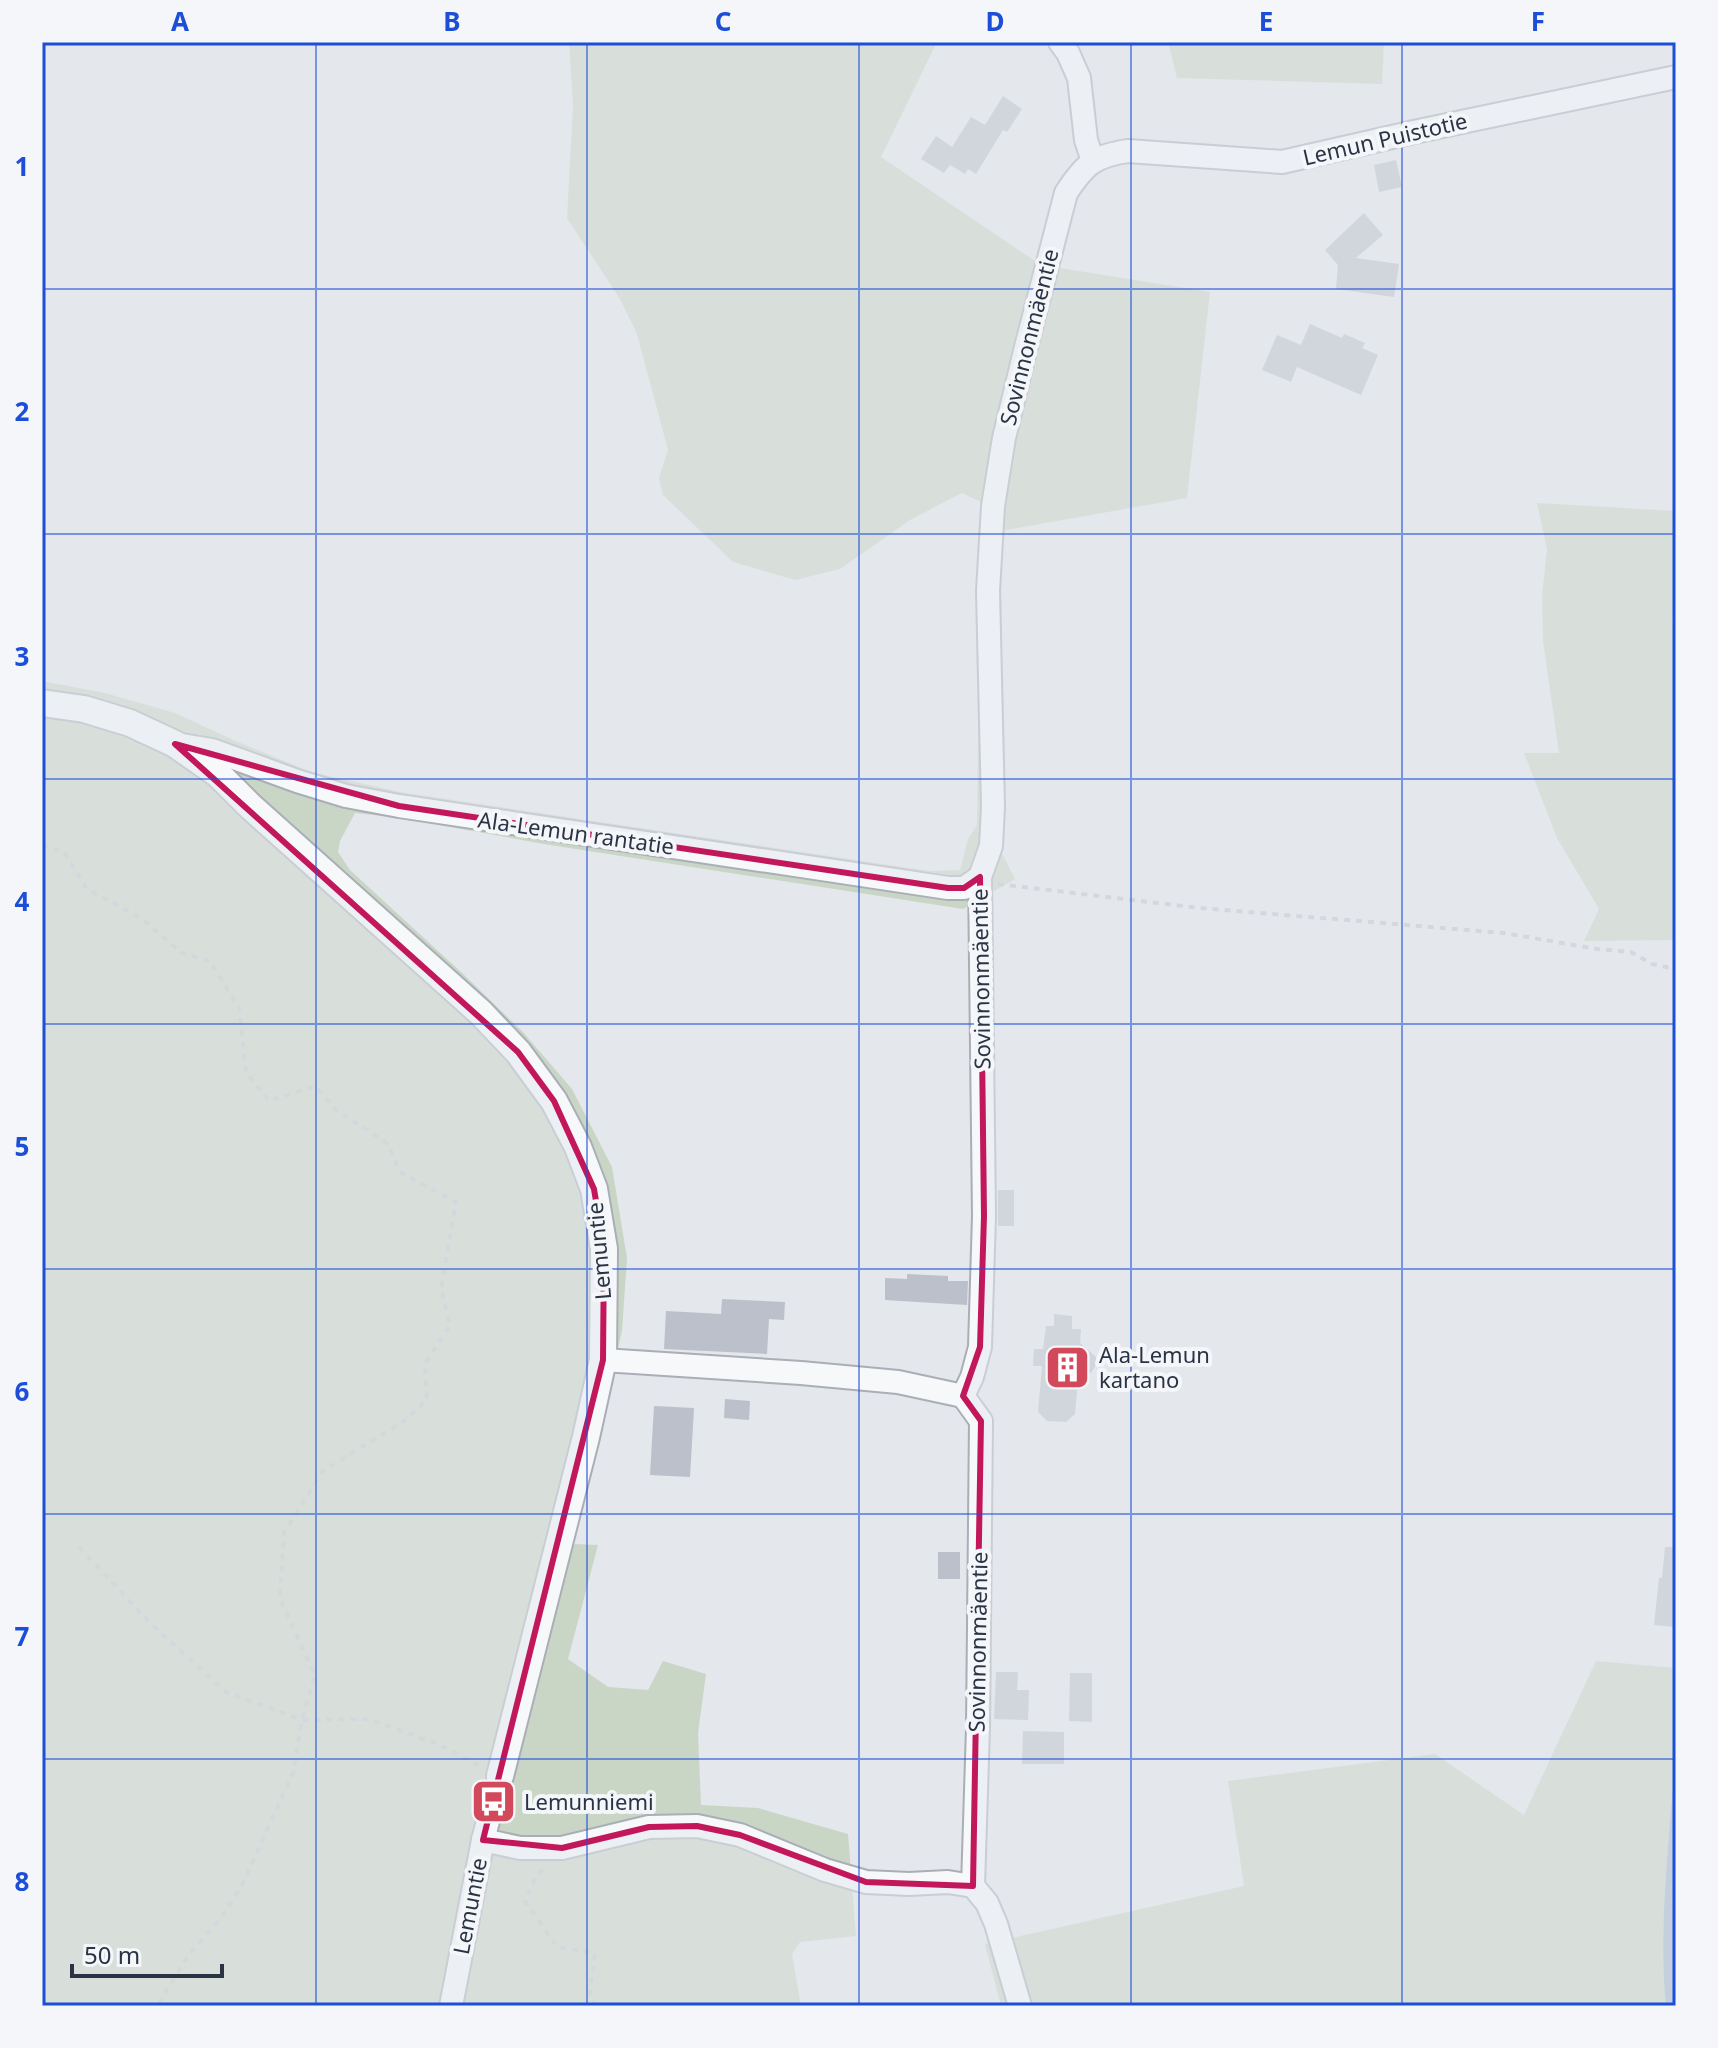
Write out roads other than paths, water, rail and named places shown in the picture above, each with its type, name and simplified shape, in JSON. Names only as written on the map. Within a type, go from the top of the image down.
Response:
[{"type":"street","points":[[1060,42],[1079,78],[1086,140],[1093,161]]},
{"type":"street","name":"Lemun Puistotie","points":[[1093,161],[1109,153],[1128,151],[1282,162],[1676,77]]},
{"type":"street","name":"Sovinnonmäentie","points":[[973,1886],[981,1421],[963,1396],[980,1347],[984,1230],[980,877],[991,846],[993,807],[988,591],[993,506],[1008,423],[1063,203],[1079,173],[1093,161]]},
{"type":"street","name":"Lemuntie","points":[[42,703],[84,709],[130,723],[175,744],[218,774],[481,1013],[518,1052],[554,1101],[578,1147],[594,1189],[604,1249],[603,1360],[483,1840],[451,2006]]},
{"type":"street","name":"Ala-Lemun rantatie","points":[[175,744],[212,750],[297,781],[399,806],[948,888],[964,888],[980,877]]},
{"type":"street","points":[[603,1360],[898,1382],[963,1396]]},
{"type":"street","points":[[483,1840],[520,1848],[562,1848],[649,1827],[697,1826],[740,1835],[825,1870],[866,1882],[948,1882],[973,1886],[987,1903],[996,1924],[1020,2006]]},
{"type":"water","points":[[1676,1781],[1676,2006],[1666,2006],[1664,1900],[1672,1794]]},
{"type":"place","name":"Ala-Lemun kartano","points":[[1068,1368]]},
{"type":"place","name":"Lemunniemi","points":[[493,1802]]}]
